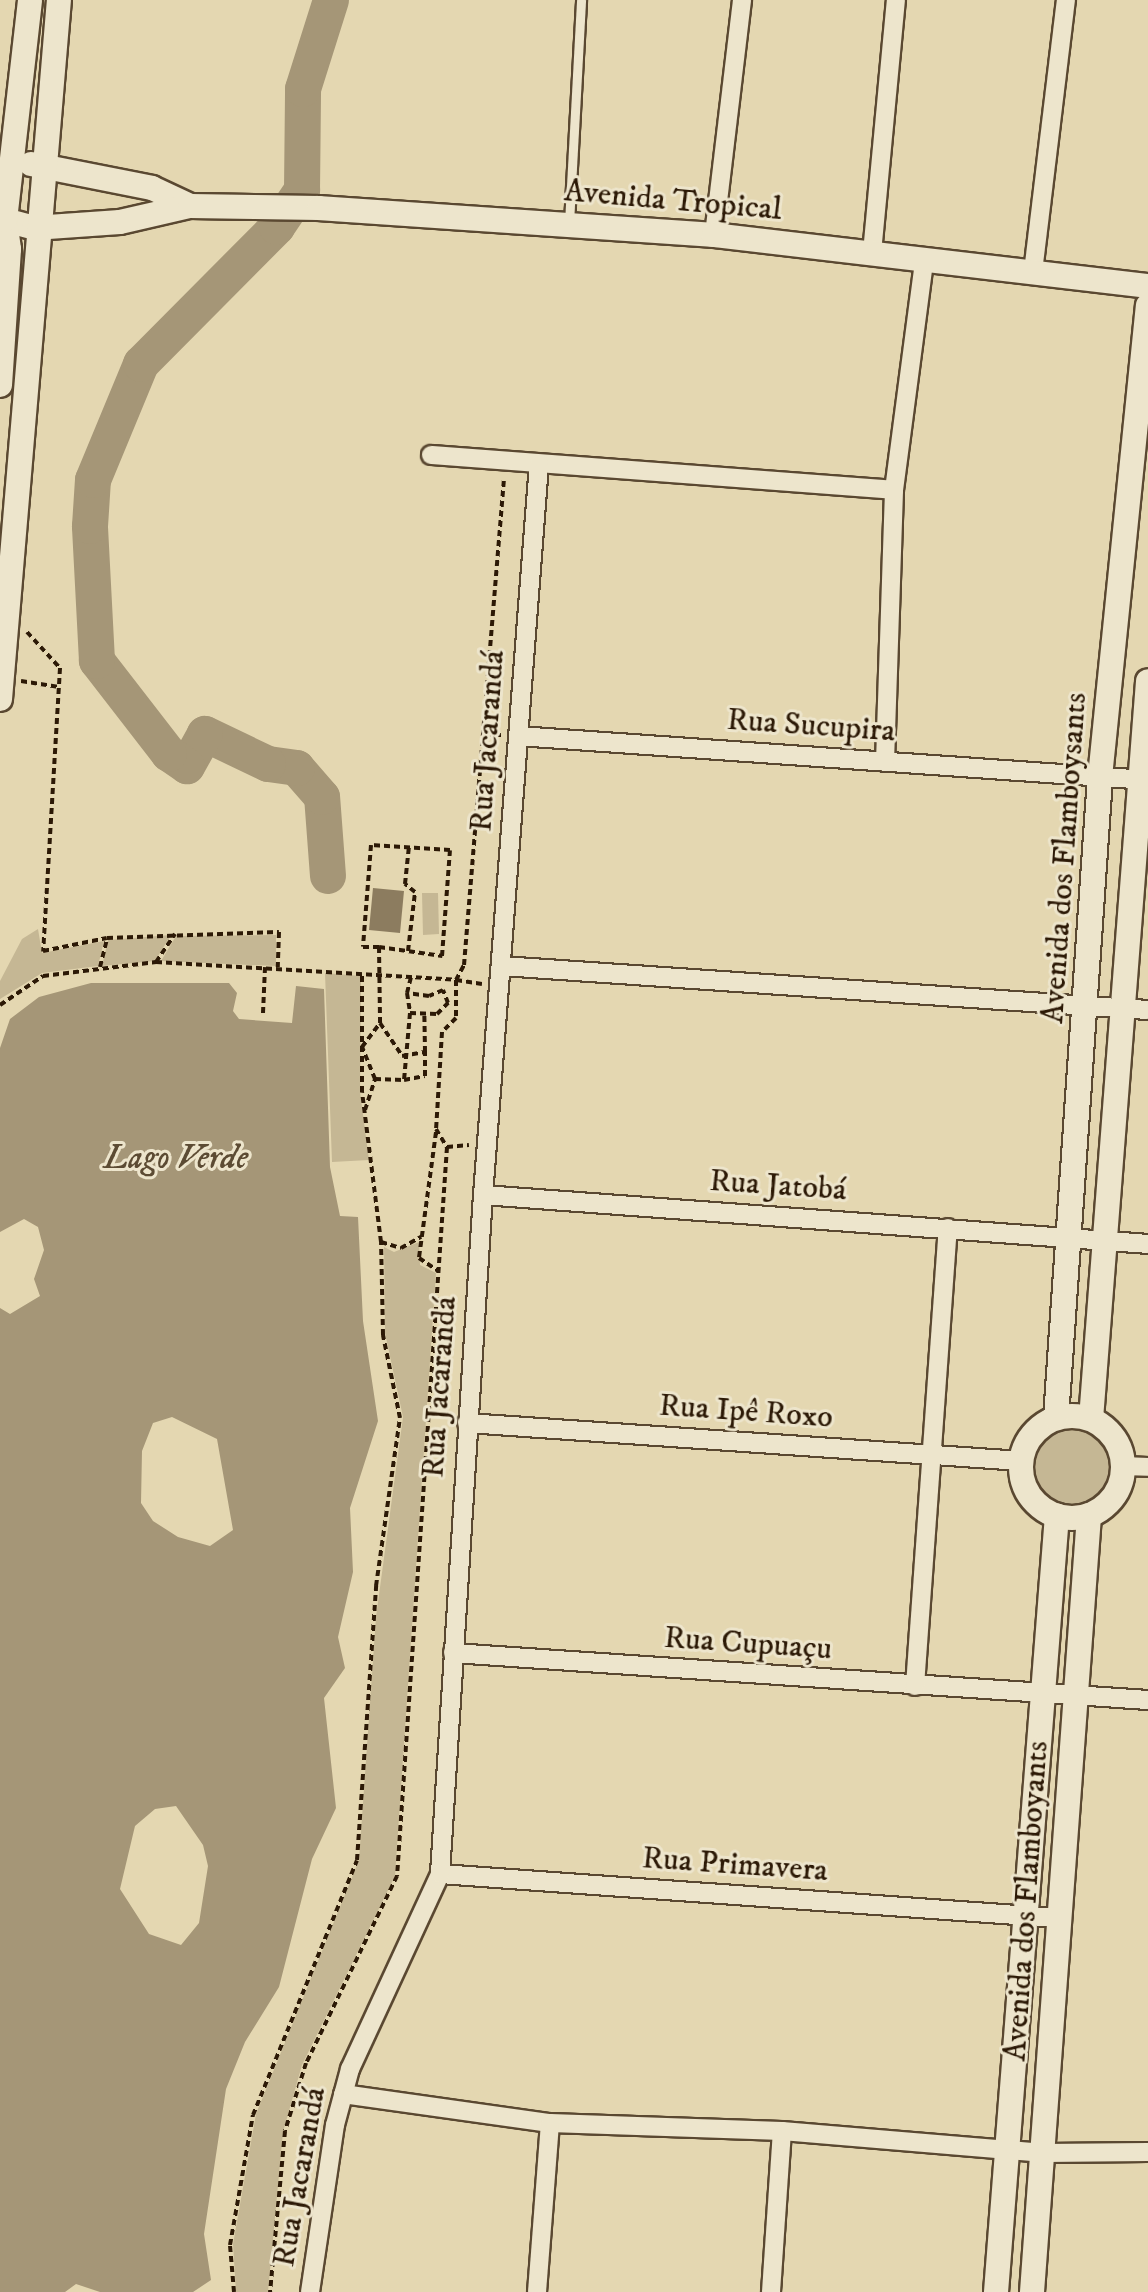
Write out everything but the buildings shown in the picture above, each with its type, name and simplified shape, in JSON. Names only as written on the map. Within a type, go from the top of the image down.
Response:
[{"type":"street","points":[[0,385],[9,249],[5,220],[30,0]]},
{"type":"street","points":[[1,688],[44,224],[45,168],[59,0]]},
{"type":"street","points":[[714,235],[742,0]]},
{"type":"street","points":[[872,253],[896,0]]},
{"type":"street","points":[[1033,272],[1066,0]]},
{"type":"street","points":[[9,171],[29,164],[152,188],[190,206]]},
{"type":"street","points":[[5,220],[24,228],[44,224],[120,222],[190,206]]},
{"type":"street","name":"Avenida Tropical","points":[[190,206],[319,208],[714,235],[1148,286]]},
{"type":"street","points":[[885,762],[894,490],[924,261]]},
{"type":"street","name":"Avenida dos Flamboysants","points":[[1056,1418],[1100,777],[1148,305]]},
{"type":"street","points":[[431,455],[894,490]]},
{"type":"street","name":"Rua Jacarandá","points":[[310,2292],[343,2094],[440,1874],[483,1195],[539,464]]},
{"type":"street","name":"Avenida dos Flamboysants","points":[[1091,1419],[1108,1241],[1120,1007],[1143,780],[1148,681]]},
{"type":"street","name":"Rua Sucupira","points":[[518,736],[1143,780]]},
{"type":"street","points":[[502,966],[1148,1010]]},
{"type":"street","name":"Rua Jatobá","points":[[483,1195],[1108,1241]]},
{"type":"street","points":[[915,1686],[948,1228]]},
{"type":"street","points":[[1108,1241],[1148,1244]]},
{"type":"street","points":[[1056,1418],[1091,1419],[1108,1430],[1123,1466],[1114,1496],[1089,1515],[1057,1515],[1029,1494],[1021,1461],[1027,1442],[1056,1418]]},
{"type":"street","name":"Rua Ipê Roxo","points":[[467,1423],[1021,1461]]},
{"type":"street","points":[[1123,1466],[1148,1467]]},
{"type":"street","name":"Avenida dos Flamboyants","points":[[996,2292],[1039,1694],[1057,1515]]},
{"type":"street","name":"Avenida dos Flamboyants","points":[[1032,2292],[1044,2153],[1072,1696],[1089,1515]]},
{"type":"street","name":"Rua Cupuaçu","points":[[453,1653],[1072,1696]]},
{"type":"street","points":[[1072,1696],[1148,1700]]},
{"type":"street","name":"Rua Primavera","points":[[440,1874],[1059,1918]]},
{"type":"street","points":[[343,2094],[550,2123],[782,2131],[1044,2153],[1148,2152]]},
{"type":"street","points":[[537,2292],[550,2123]]},
{"type":"street","points":[[771,2292],[782,2131]]},
{"type":"lane","points":[[569,223],[581,0]]},
{"type":"path","points":[[439,1271],[419,1258],[421,1237],[429,1218],[442,1032],[456,1018],[456,980],[464,965],[506,461]]},
{"type":"path","points":[[25,630],[60,668],[43,951],[107,938],[279,932],[278,967]]},
{"type":"path","points":[[1,688],[58,687]]},
{"type":"path","points":[[371,845],[450,850],[442,956],[379,947],[363,947],[371,845]]},
{"type":"path","points":[[408,951],[415,892],[405,884],[409,847]]},
{"type":"path","points":[[156,962],[175,934]]},
{"type":"path","points":[[100,967],[107,938]]},
{"type":"path","points":[[379,947],[380,1023],[402,1056]]},
{"type":"path","points":[[0,1005],[43,976],[156,962],[456,980]]},
{"type":"path","points":[[263,1013],[265,967]]},
{"type":"path","points":[[234,2292],[230,2245],[253,2115],[357,1860],[376,1586],[400,1418],[383,1335],[381,1242],[364,1112],[362,975]]},
{"type":"path","points":[[404,1080],[402,1056],[410,1013],[407,993],[411,977]]},
{"type":"path","points":[[407,993],[429,996],[443,990],[448,1003],[437,1014],[410,1013]]},
{"type":"path","points":[[375,1079],[404,1080],[425,1076],[424,1013]]},
{"type":"path","points":[[362,1047],[380,1023]]},
{"type":"path","points":[[362,1047],[375,1079],[364,1112]]},
{"type":"path","points":[[402,1056],[425,1052]]},
{"type":"path","points":[[270,2292],[293,2104],[306,2063],[397,1876],[447,1147],[436,1129]]},
{"type":"path","points":[[381,1242],[401,1248],[421,1237]]},
{"type":"shaded area","points":[[422,893],[438,893],[439,934],[423,935]]},
{"type":"shaded area","points":[[38,929],[42,953],[104,941],[98,966],[42,973],[0,999],[0,981],[22,939]]},
{"type":"shaded area","points":[[171,935],[155,961],[102,966],[108,940]]},
{"type":"shaded area","points":[[276,935],[276,966],[161,961],[176,936]]},
{"type":"shaded area","points":[[325,973],[361,976],[360,1092],[369,1160],[332,1162]]},
{"type":"shaded area","points":[[419,1242],[420,1265],[436,1273],[395,1876],[302,2065],[283,2132],[268,2292],[236,2292],[233,2244],[256,2114],[359,1860],[376,1617],[403,1417],[385,1333],[384,1247],[394,1252]]},
{"type":"shaded area","points":[[1074,1429],[1089,1432],[1106,1446],[1113,1468],[1110,1483],[1096,1500],[1074,1507],[1059,1504],[1042,1490],[1035,1468],[1038,1453],[1052,1436]]},
{"type":"water","name":"Lago Verde","points":[[91,983],[229,983],[237,993],[233,1011],[239,1019],[292,1023],[296,986],[324,989],[330,1167],[340,1216],[358,1217],[363,1321],[378,1421],[350,1508],[353,1572],[338,1637],[345,1668],[324,1698],[336,1808],[312,1859],[279,1987],[245,2042],[226,2089],[204,2234],[211,2280],[193,2292],[100,2292],[76,2284],[65,2292],[0,2292],[0,1308],[10,1314],[40,1296],[34,1279],[44,1250],[38,1227],[24,1219],[0,1232],[0,1048],[10,1019],[39,997]],"holes":[[[172,1417],[217,1439],[233,1530],[210,1546],[178,1537],[153,1521],[141,1503],[142,1451],[153,1423]],[[176,1806],[203,1845],[208,1866],[199,1923],[181,1945],[149,1934],[120,1889],[135,1826],[155,1809]]]},
{"type":"waterway","points":[[328,876],[322,797],[297,768],[268,764],[205,734],[187,766],[169,754],[97,661],[90,526],[93,480],[141,364],[277,227],[302,190],[303,89],[331,0]]}]
